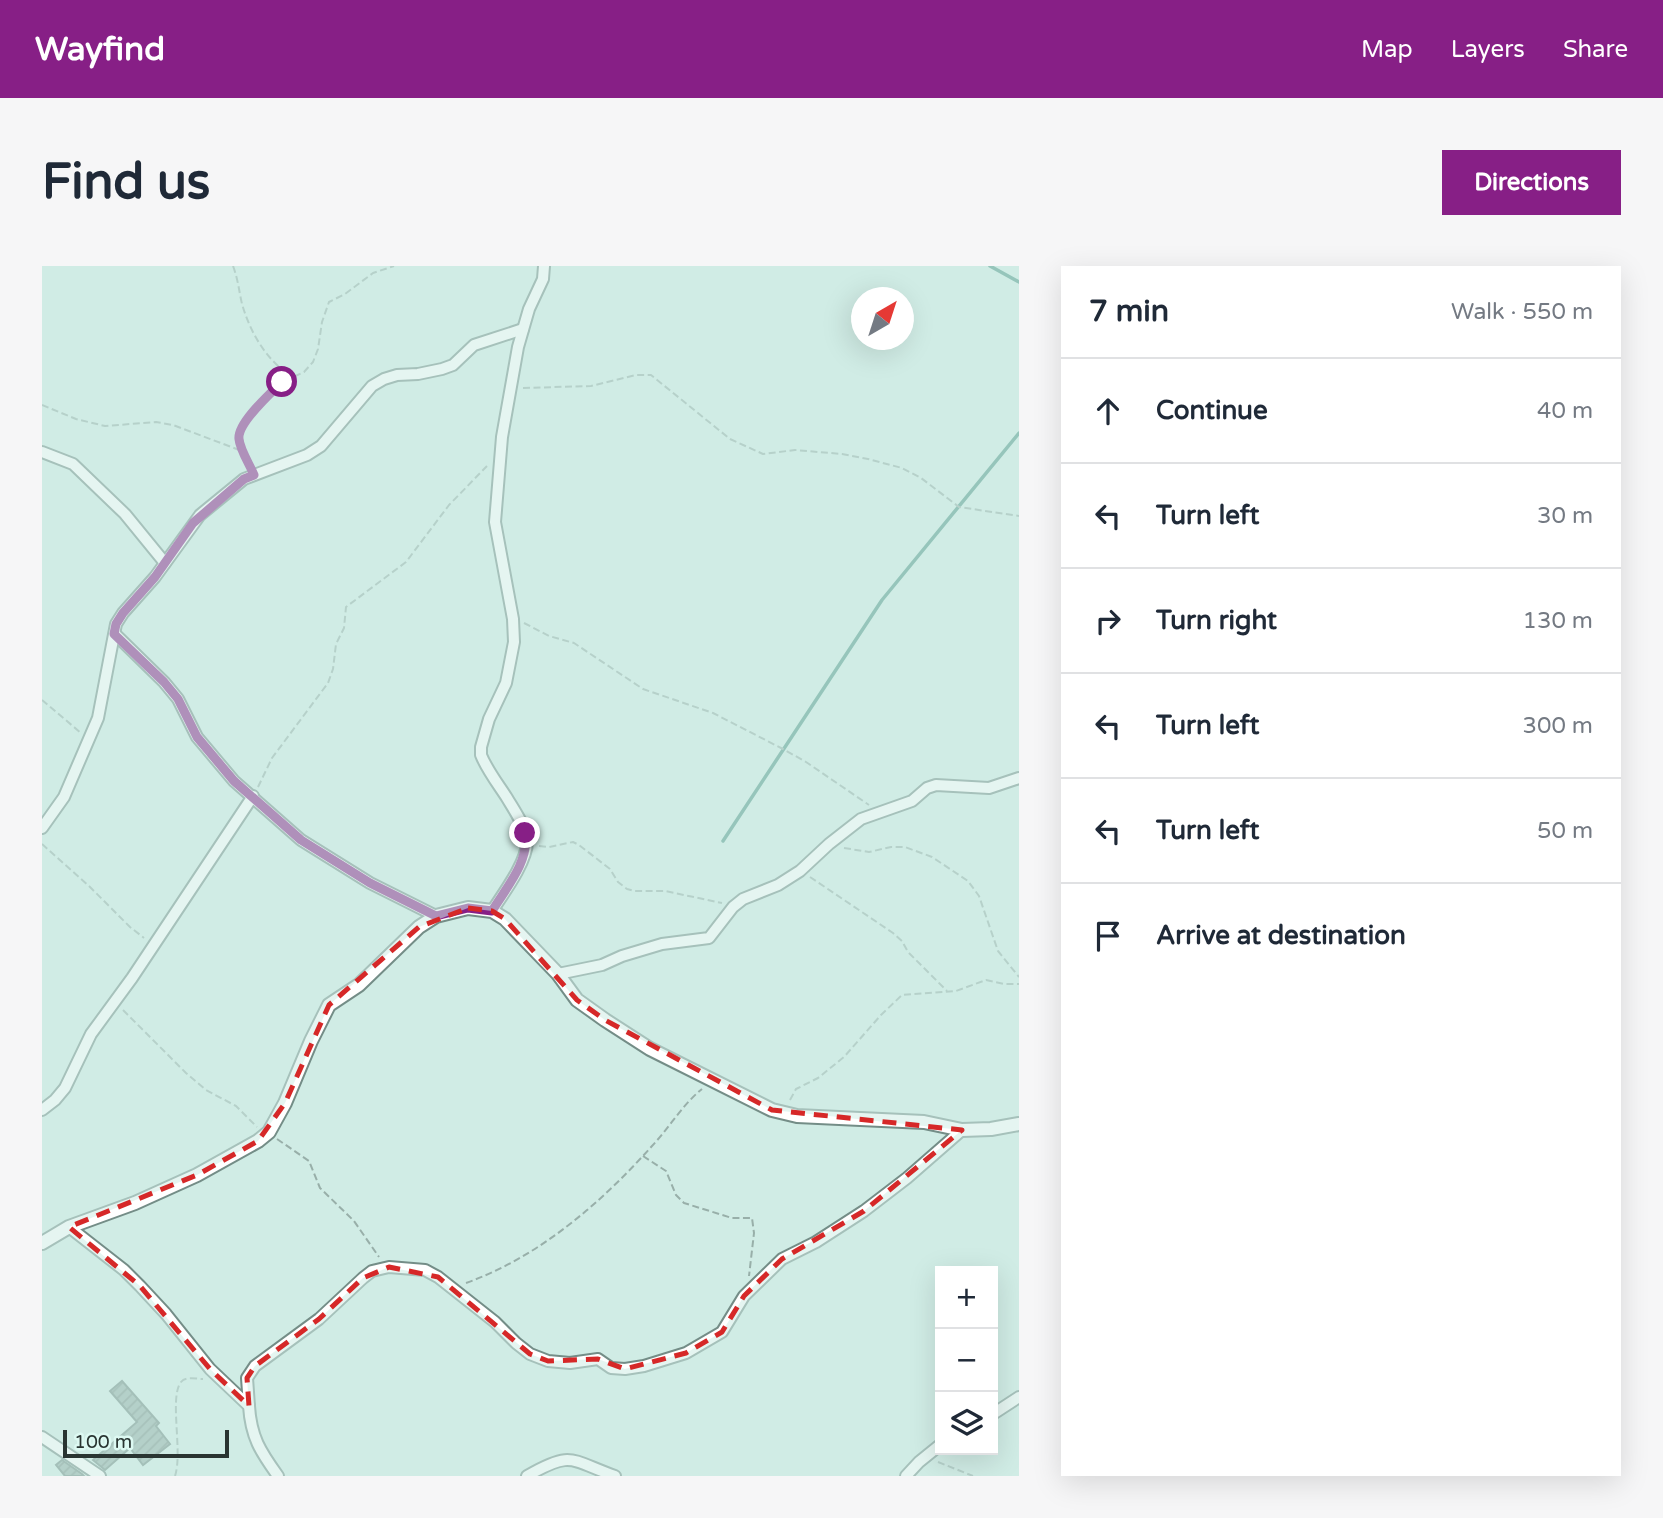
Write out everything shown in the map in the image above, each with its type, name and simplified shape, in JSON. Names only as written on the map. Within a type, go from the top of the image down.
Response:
[{"type":"street","points":[[543,279],[544,266]]},
{"type":"street","points":[[492,911],[514,875],[526,851],[527,842],[511,804],[481,755],[489,719],[506,683],[514,642],[513,619],[495,522],[500,457],[509,388],[523,329],[543,279],[555,266]]},
{"type":"street","points":[[42,828],[64,797],[98,718],[116,624],[200,515],[244,479],[307,455],[321,446],[372,386],[384,379],[442,369],[453,365],[474,345],[523,329]]},
{"type":"street","points":[[42,452],[66,460],[80,471],[125,514],[165,563]]},
{"type":"street","points":[[114,634],[178,699],[197,737],[234,781],[301,840],[370,883],[436,916]]},
{"type":"street","points":[[558,974],[601,965],[662,944],[709,938],[733,907],[743,899],[778,885],[800,871],[861,819],[912,801],[927,788],[936,785],[989,788],[1019,778]]},
{"type":"street","points":[[42,1110],[65,1088],[91,1034],[253,796]]},
{"type":"street","points":[[42,1243],[69,1227],[135,1203],[197,1175],[244,1150],[267,1133],[285,1103],[329,1005],[359,985],[419,927],[436,916],[468,908],[492,911],[505,919],[558,974],[577,1000],[605,1020],[650,1049],[772,1110],[797,1116],[924,1122],[962,1130],[1019,1124]]},
{"type":"street","points":[[278,1476],[258,1447],[250,1427],[247,1378],[255,1366],[319,1320],[372,1271],[389,1267],[425,1270],[454,1287],[530,1354],[548,1361],[570,1363],[598,1359],[611,1368],[625,1369],[663,1361],[686,1353],[722,1332],[744,1297],[782,1259],[816,1242],[864,1211],[962,1130]]},
{"type":"street","points":[[69,1227],[124,1270],[217,1376],[249,1405]]},
{"type":"street","points":[[998,1411],[1019,1397]]},
{"type":"street","points":[[42,1437],[99,1476]]},
{"type":"street","points":[[906,1476],[935,1449]]},
{"type":"street","points":[[527,1476],[560,1459],[571,1459],[615,1476]]},
{"type":"path","points":[[233,266],[247,320],[257,340],[279,368],[292,377]]},
{"type":"path","points":[[254,475],[239,441],[240,431],[248,418],[282,382],[304,372],[313,362],[329,302],[345,294],[373,273],[394,266]]},
{"type":"path","points":[[509,388],[592,386],[636,375],[651,375],[730,439],[763,454],[796,450],[868,459],[902,468],[921,478],[959,507],[1019,516]]},
{"type":"path","points":[[42,405],[76,419],[104,426],[156,422],[173,425],[244,452]]},
{"type":"path","points":[[253,796],[272,758],[328,683],[336,644],[344,628],[346,607],[406,562],[449,505],[486,467],[500,457]]},
{"type":"path","points":[[513,619],[533,626],[549,636],[574,643],[643,690],[713,713],[783,749],[850,792],[869,806],[874,814]]},
{"type":"path","points":[[42,700],[88,741]]},
{"type":"path","points":[[527,842],[549,847],[567,842],[579,845],[610,869],[618,882],[627,889],[665,891],[716,900],[733,907]]},
{"type":"path","points":[[42,844],[130,927],[154,943]]},
{"type":"path","points":[[829,844],[853,851],[869,852],[891,847],[905,848],[932,857],[968,881],[979,896],[998,951],[1019,976]]},
{"type":"path","points":[[800,871],[902,941],[908,952],[948,991]]},
{"type":"path","points":[[783,1113],[796,1089],[818,1078],[844,1057],[902,995],[948,991],[986,980],[1019,984]]},
{"type":"path","points":[[114,1002],[186,1073],[214,1095],[236,1106],[267,1133],[309,1161],[320,1188],[354,1221],[374,1252],[389,1267]]},
{"type":"path","points":[[454,1287],[486,1276],[514,1262],[582,1214],[642,1156],[700,1090],[715,1082]]},
{"type":"path","points":[[642,1156],[666,1171],[676,1195],[684,1203],[732,1218],[752,1218],[754,1233],[744,1297]]},
{"type":"path","points":[[175,1476],[179,1452],[177,1411],[181,1382],[187,1378],[201,1380],[217,1376]]},
{"type":"path","points":[[919,1462],[934,1461],[973,1476]]},
{"type":"highlighted area","points":[[468,908],[492,911],[505,919],[577,1000],[605,1020],[772,1110],[962,1130],[864,1211],[782,1259],[744,1296],[722,1332],[686,1353],[625,1369],[598,1359],[548,1361],[530,1354],[438,1277],[389,1267],[363,1278],[319,1319],[255,1366],[247,1378],[249,1406],[210,1369],[140,1286],[69,1227],[197,1175],[258,1141],[285,1103],[329,1005],[419,927]]},
{"type":"building","points":[[122,1381],[159,1423],[156,1426],[170,1444],[143,1465],[130,1448],[105,1470],[93,1460],[137,1422],[110,1391]]},
{"type":"building","points":[[62,1460],[84,1476],[65,1476],[56,1465]]},
{"type":"waterway","points":[[990,266],[1019,282]]},
{"type":"waterway","points":[[723,841],[882,600],[1019,433]]},
{"type":"route","points":[[282,382],[248,418],[240,431],[239,441],[254,475],[244,479],[200,515],[155,577],[123,613],[116,624],[114,634],[178,699],[197,737],[234,781],[301,840],[370,883],[436,916],[468,908],[492,911],[526,851],[525,833]]}]
